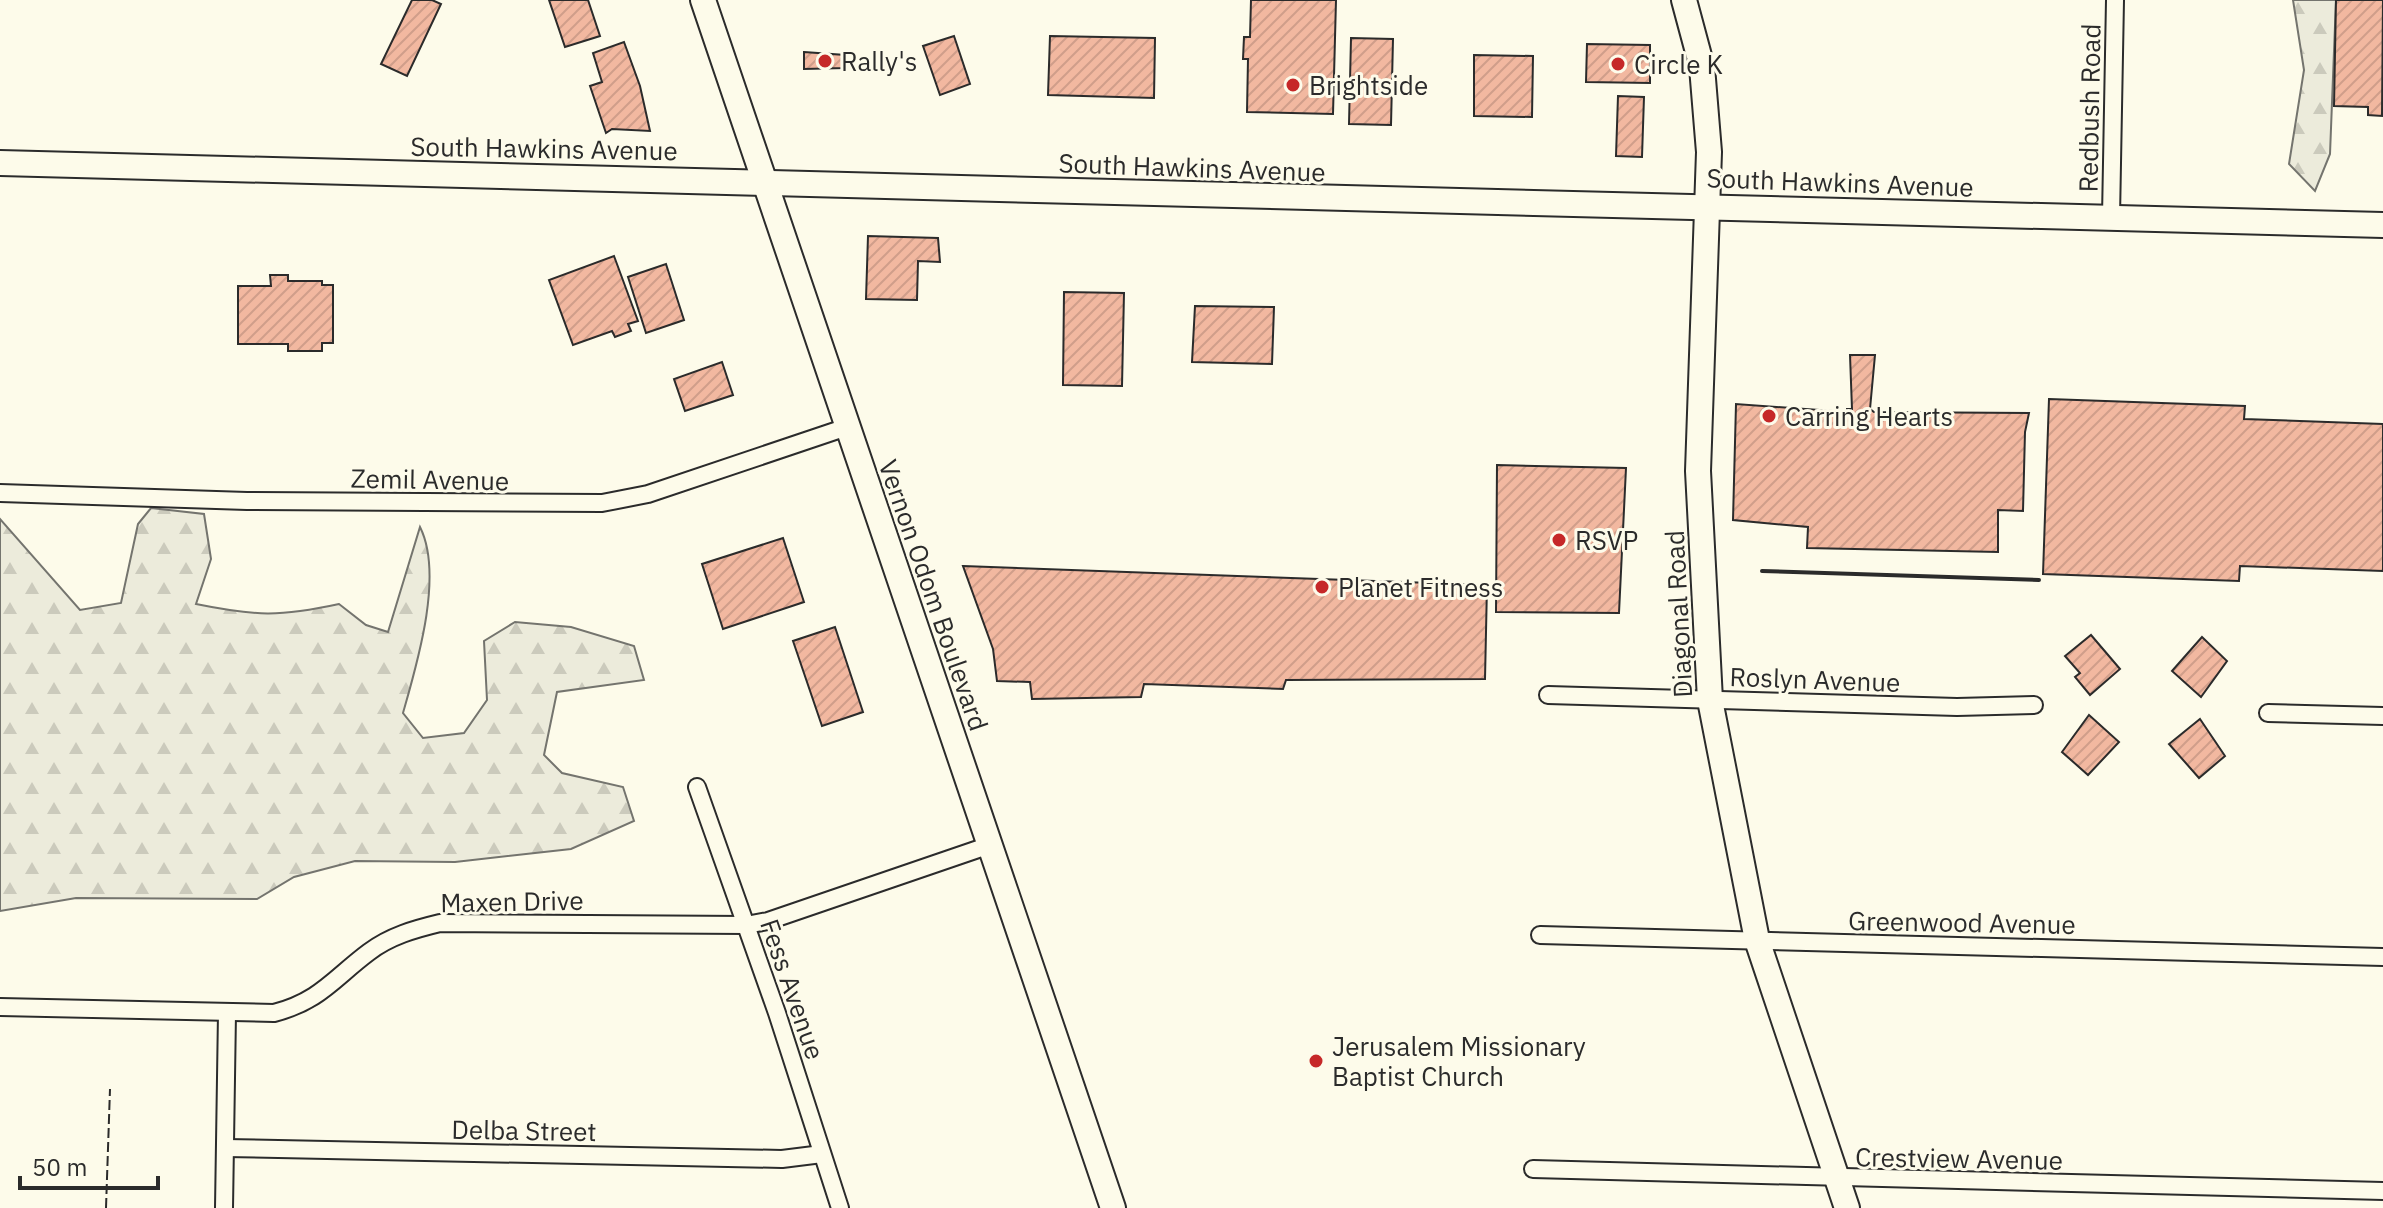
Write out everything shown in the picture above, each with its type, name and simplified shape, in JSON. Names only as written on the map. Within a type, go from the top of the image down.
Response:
[{"type":"street","name":"Vernon Odom Boulevard","points":[[703,0],[1113,1208]]},
{"type":"street","name":"Diagonal Road","points":[[1684,0],[1702,67],[1707,105],[1708,206],[1698,471],[1710,700],[1757,940],[1847,1208]]},
{"type":"street","name":"Redbush Road","points":[[2111,217],[2115,0]]},
{"type":"street","name":"South Hawkins Avenue","points":[[0,163],[2383,225]]},
{"type":"street","name":"Zemil Avenue","points":[[0,493],[247,501],[602,503],[648,494],[847,427]]},
{"type":"street","name":"Roslyn Avenue","points":[[1548,695],[2034,705]]},
{"type":"street","points":[[2268,713],[2383,716]]},
{"type":"street","name":"Fess Avenue","points":[[697,787],[840,1208]]},
{"type":"street","name":"Maxen Drive","points":[[0,1007],[274,1013],[313,999],[370,951],[393,938],[440,923],[746,925],[768,921],[990,845]]},
{"type":"street","name":"Greenwood Avenue","points":[[1540,935],[2383,957]]},
{"type":"street","points":[[224,1208],[227,1013]]},
{"type":"street","name":"Delba Street","points":[[225,1148],[782,1159],[822,1154]]},
{"type":"street","name":"Crestview Avenue","points":[[1533,1169],[2383,1191]]},
{"type":"green space","points":[[2293,0],[2336,0],[2330,154],[2315,191],[2289,164],[2304,70]]},
{"type":"green space","points":[[151,508],[204,514],[211,559],[196,604],[268,613],[339,604],[366,625],[388,632],[420,527],[427,547],[429,594],[421,645],[403,713],[423,738],[464,733],[487,700],[484,641],[515,622],[571,627],[634,646],[644,680],[557,692],[544,755],[562,773],[623,787],[634,821],[571,849],[455,862],[355,861],[294,877],[257,899],[76,898],[0,911],[0,519],[80,610],[121,603],[138,524]]},
{"type":"building","points":[[412,0],[432,0],[441,4],[407,76],[381,64]]},
{"type":"building","points":[[549,0],[588,0],[600,36],[565,47]]},
{"type":"building","points":[[1251,0],[1336,0],[1333,114],[1247,112],[1248,59],[1243,59],[1244,37],[1250,37]]},
{"type":"building","points":[[2336,0],[2383,0],[2382,116],[2368,115],[2368,107],[2334,106]]},
{"type":"building","points":[[954,36],[970,84],[940,95],[923,46]]},
{"type":"building","points":[[1050,36],[1155,38],[1154,98],[1048,95]]},
{"type":"building","points":[[1351,38],[1393,39],[1391,125],[1349,124]]},
{"type":"building","points":[[624,42],[640,86],[650,131],[612,129],[606,133],[590,86],[602,82],[593,53]]},
{"type":"building","name":"Circle K","points":[[1587,44],[1650,45],[1650,83],[1586,82]]},
{"type":"building","name":"Rally's","points":[[804,52],[845,55],[845,68],[804,69]]},
{"type":"building","points":[[1474,55],[1533,56],[1532,117],[1474,116]]},
{"type":"building","points":[[1618,96],[1644,97],[1642,157],[1616,156]]},
{"type":"building","points":[[868,236],[938,238],[940,262],[918,261],[917,300],[866,299]]},
{"type":"building","points":[[614,256],[638,321],[628,324],[631,331],[615,337],[612,331],[573,345],[549,280]]},
{"type":"building","points":[[666,264],[684,320],[646,333],[628,277]]},
{"type":"building","points":[[270,275],[288,275],[288,281],[322,281],[322,285],[333,285],[333,343],[322,343],[322,351],[288,351],[288,344],[238,344],[238,286],[271,286]]},
{"type":"building","points":[[1064,292],[1124,293],[1122,386],[1063,385]]},
{"type":"building","points":[[1195,306],[1274,307],[1272,364],[1192,362]]},
{"type":"building","points":[[1850,355],[1875,355],[1870,409],[1874,412],[2029,413],[2025,432],[2023,511],[1998,510],[1998,552],[1807,548],[1808,527],[1733,520],[1736,404],[1847,412],[1847,409],[1852,409]]},
{"type":"building","points":[[722,362],[733,395],[685,411],[674,379]]},
{"type":"building","points":[[2049,399],[2245,406],[2244,419],[2383,424],[2383,571],[2240,566],[2239,581],[2043,574]]},
{"type":"building","name":"RSVP","points":[[1497,465],[1626,468],[1619,613],[1496,612]]},
{"type":"building","points":[[783,538],[804,602],[723,629],[702,564]]},
{"type":"building","points":[[963,566],[1487,585],[1485,679],[1286,680],[1283,689],[1144,684],[1141,697],[1032,699],[1030,682],[997,681],[993,649]]},
{"type":"building","points":[[835,627],[863,712],[822,726],[793,641]]},
{"type":"building","points":[[2091,635],[2120,669],[2090,695],[2075,677],[2080,673],[2065,656]]},
{"type":"building","points":[[2202,637],[2227,661],[2201,697],[2172,671]]},
{"type":"building","points":[[2089,715],[2119,742],[2088,775],[2062,752]]},
{"type":"building","points":[[2200,719],[2225,756],[2199,778],[2169,744]]},
{"type":"fence","points":[[106,1208],[110,1089]]},
{"type":"wall","points":[[1762,571],[2039,580]]},
{"type":"place","name":"Rally's","points":[[825,61]]},
{"type":"place","name":"Circle K","points":[[1618,64]]},
{"type":"place","name":"Brightside","points":[[1293,85]]},
{"type":"place","name":"Carring Hearts","points":[[1769,416]]},
{"type":"place","name":"RSVP","points":[[1559,540]]},
{"type":"place","name":"Planet Fitness","points":[[1322,587]]},
{"type":"place","name":"Jerusalem Missionary Baptist Church","points":[[1316,1061]]}]
